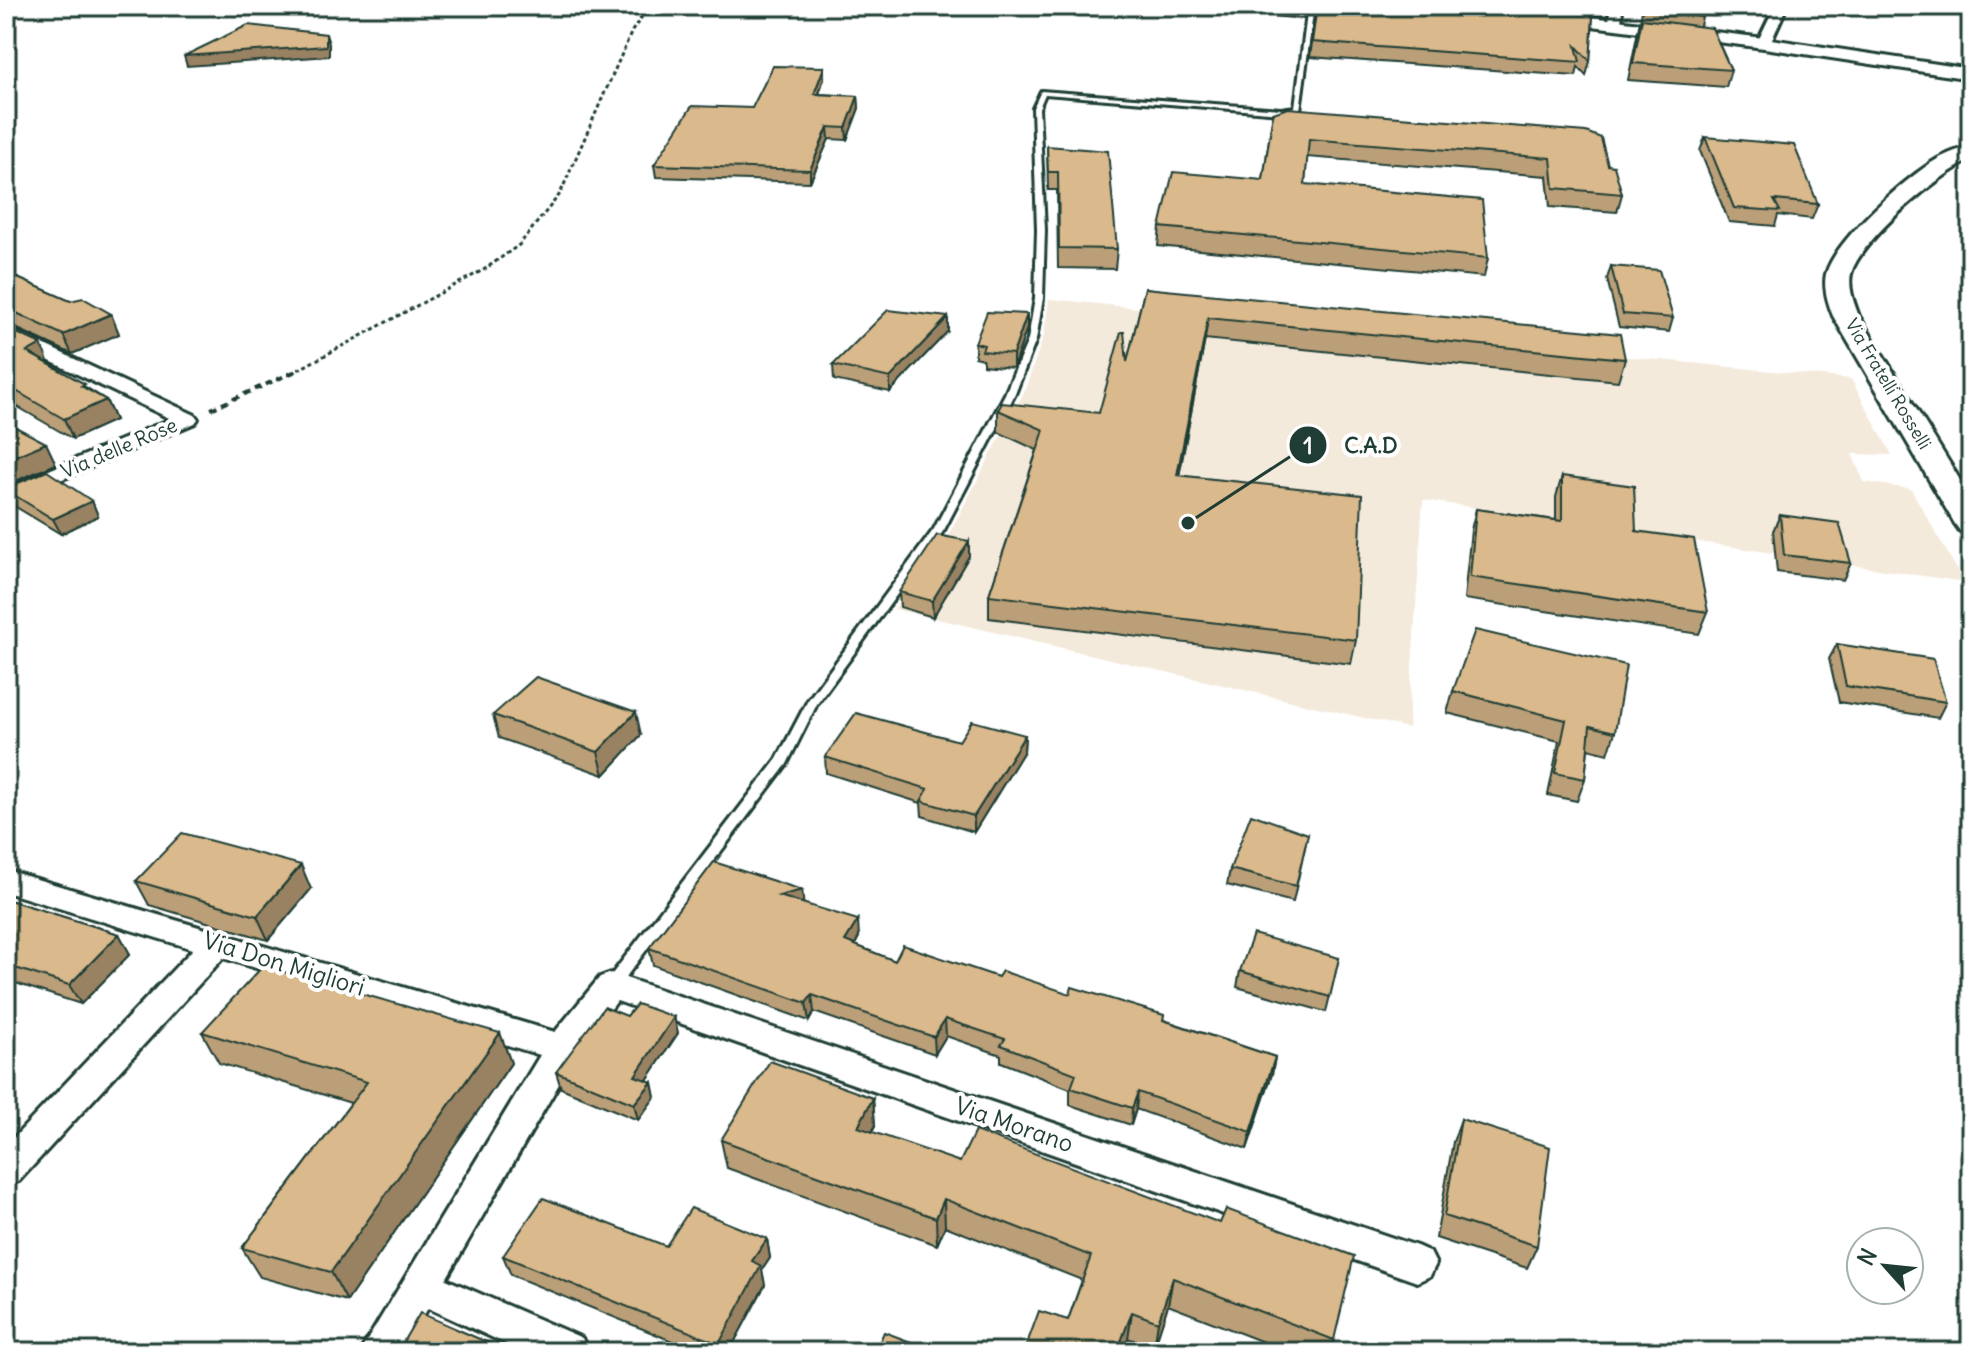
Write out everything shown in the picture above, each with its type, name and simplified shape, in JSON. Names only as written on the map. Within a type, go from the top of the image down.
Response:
[{"type":"main road","name":"Via Fratelli Rosselli","points":[[1971,153],[1933,172],[1857,243],[1839,274],[1838,294],[1846,316],[1971,524]]},
{"type":"street","points":[[1616,6],[1616,24]]},
{"type":"street","points":[[1764,43],[1781,6]]},
{"type":"street","points":[[1532,14],[1764,43],[1971,74]]},
{"type":"street","points":[[6,333],[188,419]]},
{"type":"street","name":"Via delle Rose","points":[[6,496],[188,419]]},
{"type":"street","name":"Via Don Migliori","points":[[6,881],[562,1048]]},
{"type":"street","points":[[6,1170],[217,944]]},
{"type":"street","points":[[380,1352],[505,1148],[562,1048],[611,986]]},
{"type":"street","name":"Via Morano","points":[[611,986],[1417,1264]]},
{"type":"street","points":[[420,1286],[568,1352]]},
{"type":"lane","points":[[611,986],[782,761],[812,703],[939,530],[1010,394],[1032,340],[1039,298],[1041,230],[1036,108],[1043,92],[1281,111],[1298,109],[1311,6]]},
{"type":"path","points":[[188,419],[297,371],[485,269],[519,245],[560,194],[632,31],[643,15],[659,6]]},
{"type":"shaded area","points":[[1049,299],[1851,379],[1892,455],[1852,454],[1864,482],[1911,489],[1964,582],[1423,500],[1408,728],[894,609],[943,545],[1024,392],[1044,335]]},
{"type":"building","points":[[1317,6],[1483,6],[1593,15],[1590,61],[1576,46],[1580,62],[1312,42]]},
{"type":"building","points":[[1644,6],[1698,6],[1702,17],[1643,9]]},
{"type":"building","points":[[1642,19],[1712,28],[1731,70],[1633,63]]},
{"type":"building","points":[[248,25],[326,34],[326,46],[184,56]]},
{"type":"building","points":[[773,66],[824,67],[814,94],[858,96],[846,128],[828,127],[810,170],[654,165],[692,106],[752,108]]},
{"type":"building","points":[[1288,108],[1586,132],[1601,138],[1608,165],[1614,166],[1622,194],[1554,188],[1551,158],[1309,139],[1305,184],[1482,200],[1488,258],[1160,227],[1173,172],[1263,180],[1273,113]]},
{"type":"building","points":[[1705,137],[1794,145],[1818,204],[1774,200],[1780,211],[1734,208]]},
{"type":"building","points":[[1047,146],[1108,151],[1117,249],[1059,248],[1058,172],[1048,172]]},
{"type":"building","points":[[1611,266],[1659,270],[1673,318],[1623,314]]},
{"type":"building","points":[[6,273],[70,301],[83,298],[111,314],[63,335],[6,308]]},
{"type":"building","points":[[1145,288],[1620,334],[1625,359],[1208,318],[1177,475],[1362,495],[1356,640],[989,595],[1044,430],[998,410],[1002,403],[1099,413],[1121,332],[1124,332],[1127,362]]},
{"type":"building","points":[[888,310],[948,317],[890,378],[833,365]]},
{"type":"building","points":[[987,312],[1027,314],[1013,354],[982,351],[984,345],[975,343]]},
{"type":"building","points":[[6,328],[41,344],[27,352],[85,384],[81,386],[106,400],[64,419],[6,385]]},
{"type":"building","points":[[6,422],[46,443],[6,460]]},
{"type":"building","points":[[47,471],[92,501],[53,519],[6,490]]},
{"type":"building","points":[[1562,476],[1634,486],[1636,531],[1694,539],[1708,612],[1470,577],[1476,509],[1562,521]]},
{"type":"building","points":[[1780,515],[1839,523],[1851,563],[1784,555]]},
{"type":"building","points":[[937,535],[969,541],[932,601],[899,592]]},
{"type":"building","points":[[1475,630],[1626,665],[1615,732],[1590,726],[1585,779],[1555,773],[1566,720],[1453,691]]},
{"type":"building","points":[[1837,644],[1933,659],[1946,702],[1846,686]]},
{"type":"building","points":[[536,677],[636,712],[598,752],[493,715]]},
{"type":"building","points":[[856,713],[959,741],[972,721],[1025,735],[974,816],[921,801],[928,789],[825,757]]},
{"type":"building","points":[[1251,814],[1308,834],[1296,886],[1230,869]]},
{"type":"building","points":[[182,833],[301,865],[257,916],[136,881]]},
{"type":"building","points":[[714,862],[802,890],[779,896],[858,920],[845,941],[895,961],[903,945],[998,977],[1002,971],[1070,994],[1072,987],[1164,1015],[1163,1020],[1275,1057],[1251,1132],[1138,1092],[1132,1108],[1071,1088],[1076,1074],[1001,1045],[1005,1039],[945,1019],[934,1037],[812,995],[806,1003],[649,948]]},
{"type":"building","points":[[6,899],[119,934],[69,985],[6,965]]},
{"type":"building","points":[[1253,934],[1339,958],[1330,997],[1240,971]]},
{"type":"building","points":[[263,966],[500,1033],[331,1272],[242,1248],[367,1082],[202,1032]]},
{"type":"building","points":[[637,1004],[674,1017],[635,1076],[652,1082],[634,1104],[556,1072],[604,1007],[627,1016]]},
{"type":"building","points":[[770,1061],[873,1098],[858,1127],[960,1162],[975,1131],[1220,1223],[1226,1209],[1354,1256],[1334,1340],[1173,1278],[1158,1322],[1132,1312],[1117,1352],[1024,1352],[1039,1311],[1068,1320],[1091,1256],[944,1199],[936,1218],[721,1140]]},
{"type":"building","points":[[1461,1119],[1550,1147],[1537,1246],[1444,1216]]},
{"type":"building","points":[[543,1198],[666,1246],[691,1208],[767,1239],[752,1261],[761,1266],[719,1344],[503,1256]]},
{"type":"building","points":[[420,1313],[509,1352],[397,1352]]},
{"type":"building","points":[[884,1332],[938,1352],[875,1352]]},
{"type":"place","name":"C.A.D","points":[[1188,523]]}]
